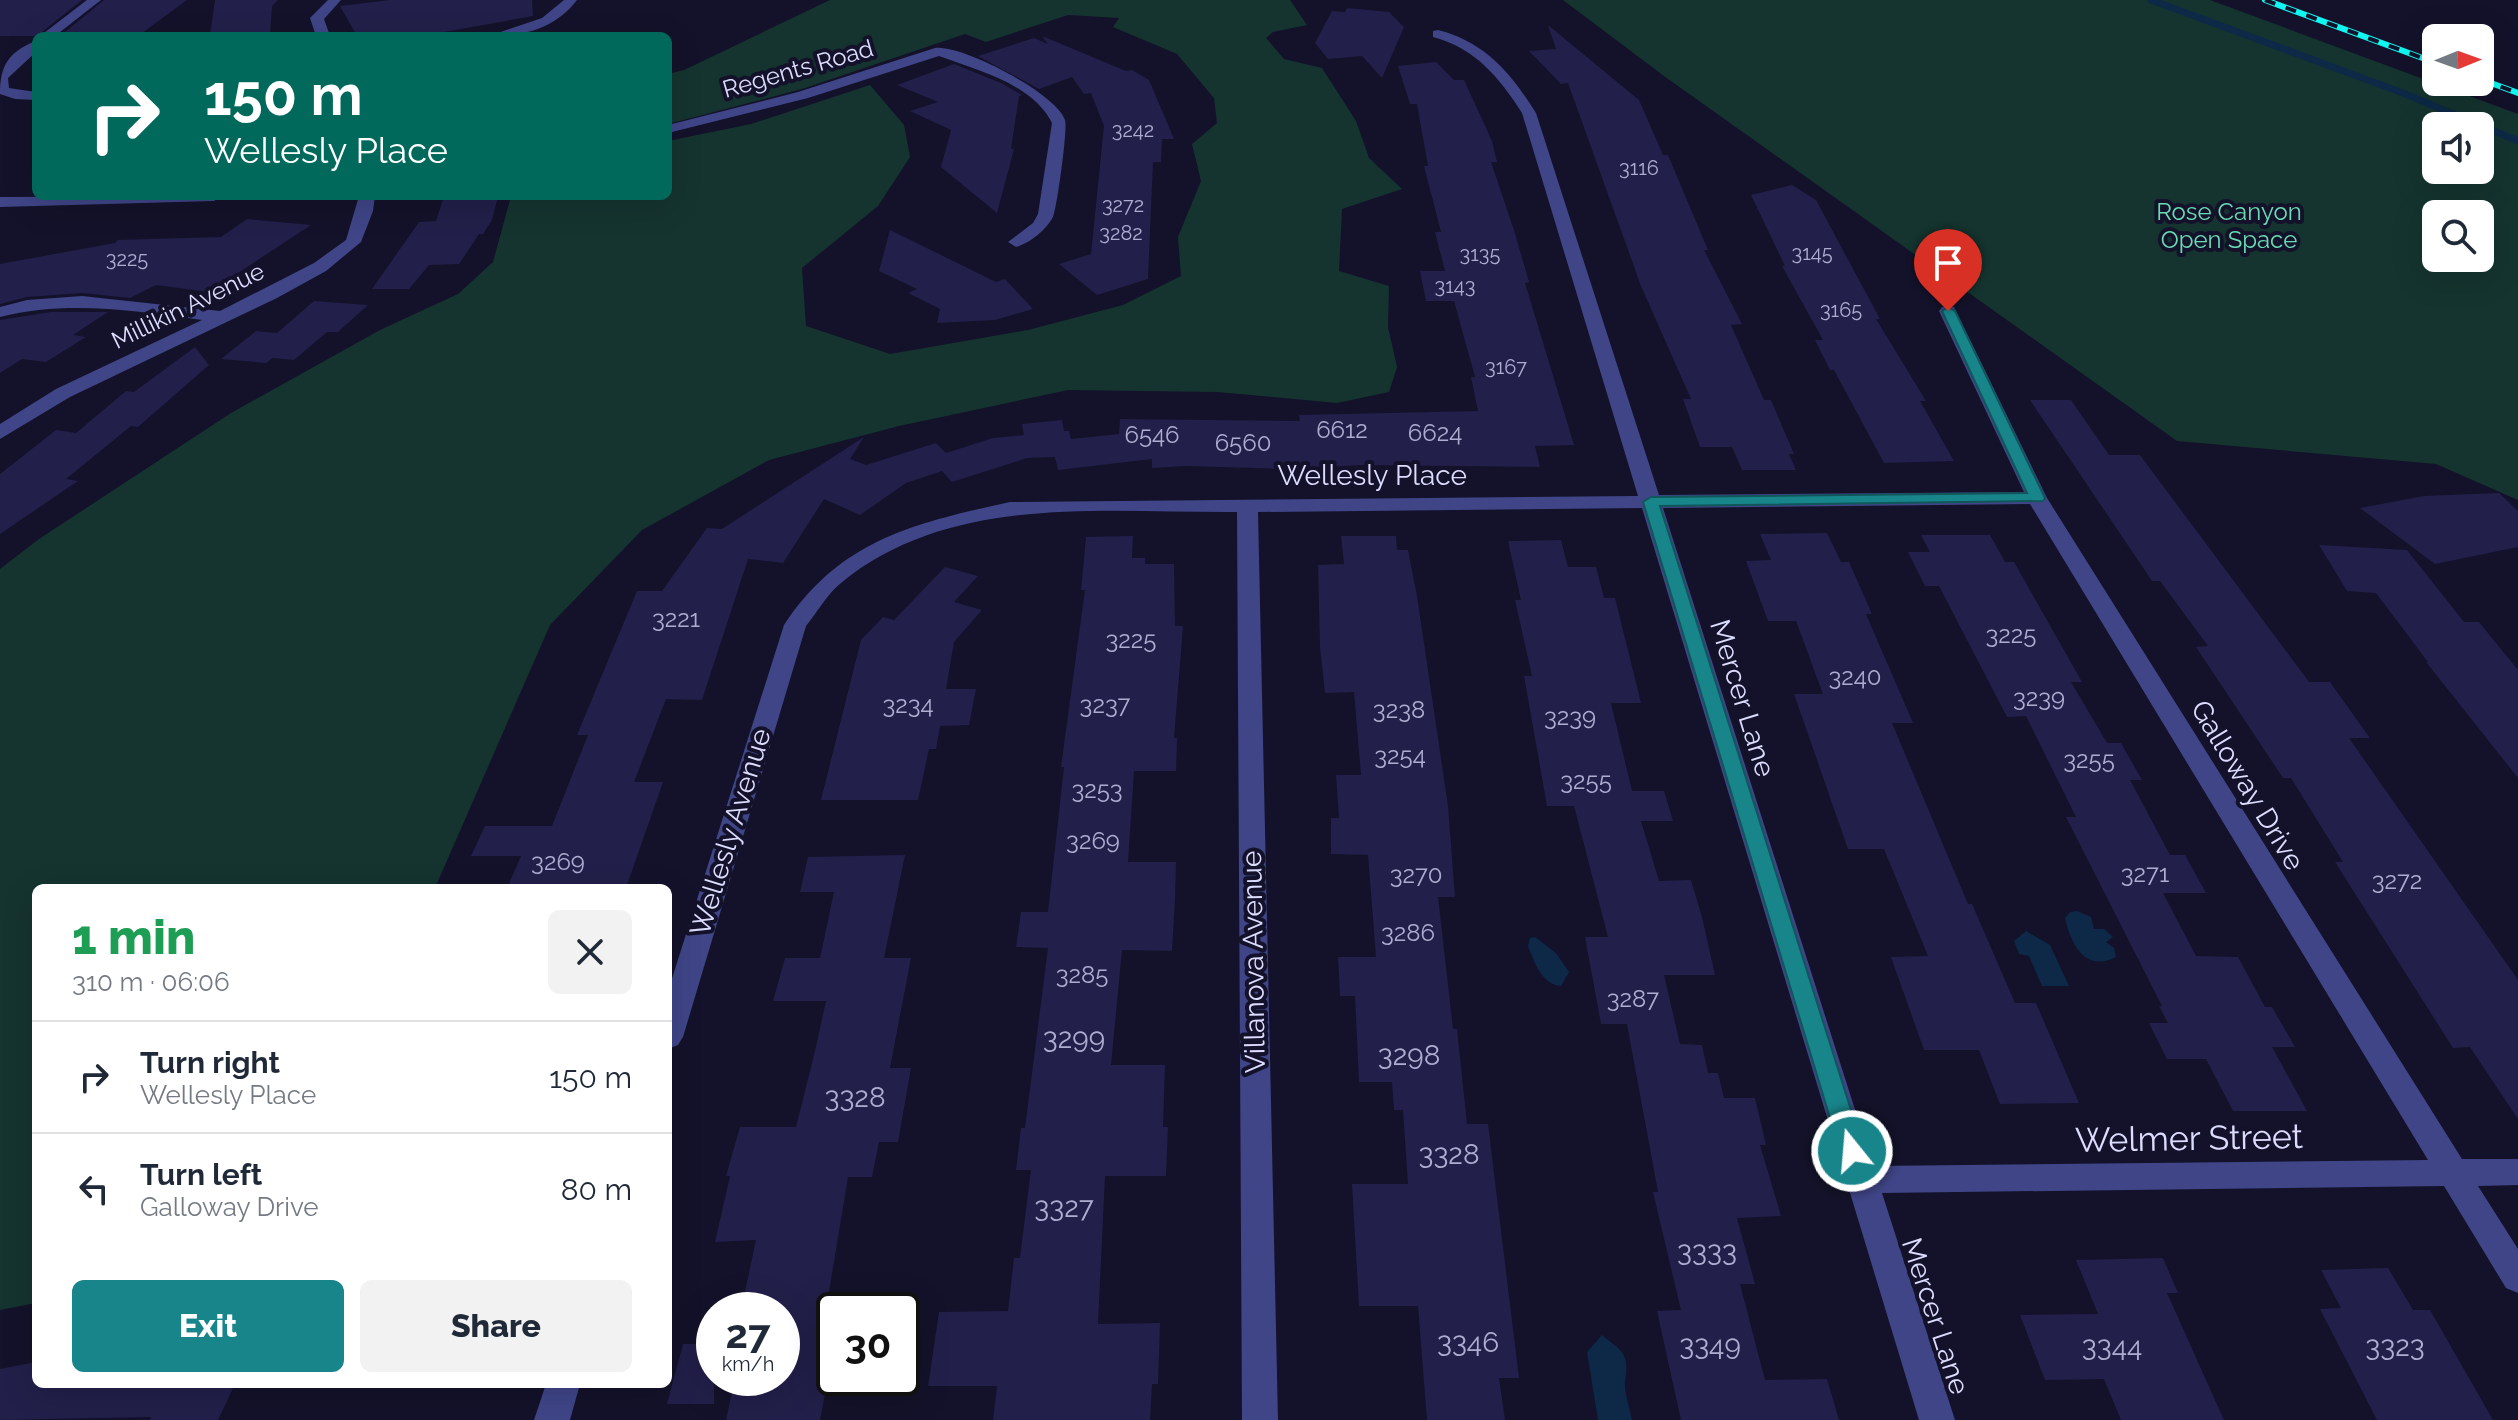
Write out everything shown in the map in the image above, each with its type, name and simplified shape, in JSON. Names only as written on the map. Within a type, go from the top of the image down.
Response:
[{"type":"street","points":[[52,32],[95,0]]},
{"type":"street","points":[[322,32],[317,18],[335,0]]},
{"type":"street","points":[[515,32],[550,20],[571,0]]},
{"type":"street","name":"Mercer Lane","points":[[1438,34],[1456,38],[1489,59],[1509,80],[1529,113],[1937,1420]]},
{"type":"street","points":[[32,48],[15,61],[1,78],[2,90],[15,95],[32,96]]},
{"type":"street","name":"Regents Road","points":[[672,128],[803,95],[940,51],[1041,97],[1058,115],[1044,219],[1016,242]]},
{"type":"street","points":[[0,185],[32,195]]},
{"type":"street","points":[[0,202],[48,200]]},
{"type":"street","name":"Millikin Avenue","points":[[0,433],[63,393],[320,267],[353,242],[366,200]]},
{"type":"street","points":[[0,312],[16,306],[70,300],[222,317]]},
{"type":"street","name":"Galloway Drive","points":[[1948,311],[2037,498],[2518,1278]]},
{"type":"street","name":"Wellesly Place","points":[[779,672],[795,625],[831,580],[881,547],[933,525],[1010,508],[2037,498]]},
{"type":"street","name":"Villanova Avenue","points":[[1247,504],[1260,1420]]},
{"type":"street","name":"Wellesly Avenue","points":[[672,1024],[779,672]]},
{"type":"street","name":"Welmer Street","points":[[1861,1180],[2518,1172]]},
{"type":"street","points":[[552,1420],[562,1388]]},
{"type":"green space","points":[[830,0],[1290,0],[1307,25],[1273,32],[1266,38],[1284,59],[1322,68],[1356,121],[1369,158],[1402,189],[1342,209],[1339,271],[1389,286],[1388,327],[1397,367],[1389,392],[1337,403],[1218,392],[1068,390],[899,426],[769,460],[642,530],[550,625],[437,884],[32,884],[32,1304],[0,1310],[0,569],[39,539],[231,413],[380,330],[458,294],[493,262],[510,200],[672,200],[672,140],[751,124],[870,85],[904,125],[910,157],[878,206],[802,268],[806,326],[890,354],[1028,330],[1123,305],[1181,276],[1178,237],[1201,181],[1192,144],[1217,123],[1214,98],[1177,54],[1113,27],[1119,18],[1068,15],[986,42],[965,34],[802,89],[672,123],[672,73]]},
{"type":"green space","name":"Rose Canyon Open Space","points":[[1563,0],[2210,0],[2422,78],[2422,96],[2469,96],[2518,114],[2518,500],[2436,464],[2177,441],[1664,76]]},
{"type":"water","points":[[2077,911],[2091,917],[2094,929],[2104,929],[2113,937],[2106,942],[2114,948],[2116,957],[2096,961],[2081,953],[2071,937],[2065,918],[2070,912]]},
{"type":"water","points":[[2026,931],[2050,945],[2069,986],[2042,986],[2029,956],[2019,954],[2014,941]]},
{"type":"water","points":[[1535,937],[1556,953],[1569,972],[1561,986],[1548,981],[1536,966],[1528,946],[1530,938]]},
{"type":"water","points":[[1602,1335],[1620,1350],[1625,1359],[1625,1391],[1632,1420],[1598,1420],[1587,1352]]},
{"type":"building","points":[[0,0],[82,0],[42,32],[32,32],[32,36],[0,36]]},
{"type":"building","points":[[104,0],[187,0],[143,32],[65,32]]},
{"type":"building","points":[[215,0],[278,0],[272,6],[270,32],[211,32]]},
{"type":"building","points":[[390,0],[532,0],[533,16],[444,32],[355,32],[340,6]]},
{"type":"building","points":[[1347,8],[1389,12],[1404,27],[1382,78],[1362,56],[1328,59],[1315,43],[1332,11],[1345,12]]},
{"type":"building","points":[[1548,25],[1639,100],[1663,155],[1668,155],[1708,250],[1704,250],[1742,324],[1731,325],[1764,400],[1771,400],[1794,454],[1789,454],[1796,470],[1742,470],[1732,447],[1700,447],[1683,399],[1691,399],[1641,286],[1568,83],[1561,84],[1529,51],[1556,49]]},
{"type":"building","points":[[1042,36],[1126,71],[1132,70],[1149,80],[1174,139],[1162,139],[1161,162],[1153,162],[1148,279],[1097,295],[1059,264],[1091,254],[1104,126],[1091,93],[1084,94],[1072,77],[1039,89],[978,56],[1034,38],[1048,44]]},
{"type":"building","points":[[1436,62],[1454,80],[1464,80],[1492,141],[1497,162],[1491,162],[1514,230],[1529,282],[1525,283],[1574,445],[1535,446],[1540,467],[1361,465],[1285,469],[1152,468],[1152,459],[1058,470],[1055,457],[1027,458],[952,482],[942,471],[906,483],[860,515],[824,499],[783,563],[748,559],[702,700],[666,699],[634,782],[663,782],[627,884],[509,884],[521,856],[471,856],[485,826],[552,826],[588,735],[577,735],[637,591],[662,591],[707,528],[722,529],[864,437],[850,459],[866,465],[936,443],[946,453],[993,438],[1024,435],[1022,424],[1062,420],[1064,431],[1069,431],[1071,439],[1119,434],[1120,419],[1300,421],[1299,415],[1478,411],[1471,377],[1475,377],[1454,301],[1426,301],[1420,271],[1445,271],[1435,232],[1441,232],[1424,166],[1428,166],[1417,104],[1410,104],[1398,66]]},
{"type":"building","points":[[954,64],[1022,95],[1019,96],[1011,149],[1014,149],[997,213],[941,167],[951,130],[910,111],[938,102],[897,85]]},
{"type":"building","points":[[1792,185],[1816,200],[1880,319],[1876,319],[1926,401],[1920,401],[1954,461],[1884,463],[1815,340],[1823,340],[1782,266],[1785,266],[1751,195]]},
{"type":"building","points":[[443,200],[497,200],[492,220],[459,264],[429,265],[409,289],[372,289],[419,222],[436,221]]},
{"type":"building","points":[[247,219],[311,225],[209,292],[156,285],[130,298],[82,293],[27,297],[0,304],[0,264],[118,240],[221,237]]},
{"type":"building","points":[[890,230],[996,282],[1005,279],[1033,309],[995,320],[937,323],[940,309],[908,293],[917,289],[879,271]]},
{"type":"building","points":[[314,301],[368,305],[338,332],[327,332],[294,360],[273,358],[266,363],[221,359],[256,331],[277,333]]},
{"type":"building","points":[[51,312],[108,312],[73,335],[86,337],[46,362],[22,359],[0,373],[0,320]]},
{"type":"building","points":[[195,347],[209,365],[138,427],[131,426],[66,479],[78,481],[0,534],[0,474],[56,430],[76,433],[126,391],[134,392]]},
{"type":"building","points":[[2030,400],[2071,400],[2109,455],[2140,455],[2309,682],[2330,682],[2370,738],[2349,738],[2518,980],[2518,1119],[2470,1047],[2453,1048],[2335,862],[2343,862],[2291,778],[2283,778],[2196,647],[2208,646],[2160,581],[2152,581]]},
{"type":"building","points":[[2499,493],[2518,511],[2518,547],[2435,564],[2360,508],[2424,496]]},
{"type":"building","points":[[1827,533],[1841,562],[1849,562],[1872,614],[1866,614],[1913,723],[1892,723],[1968,904],[1972,904],[2015,1003],[2036,1003],[2079,1103],[2000,1104],[1979,1050],[1924,1050],[1891,957],[1928,956],[1884,849],[1848,849],[1794,694],[1823,694],[1796,621],[1768,621],[1746,561],[1771,560],[1760,534]]},
{"type":"building","points":[[1921,535],[1990,535],[2005,562],[2014,562],[2082,682],[2071,682],[2107,743],[2121,743],[2142,780],[2130,780],[2170,855],[2185,855],[2206,893],[2163,893],[2196,956],[2238,957],[2265,1007],[2272,1007],[2295,1047],[2272,1047],[2307,1111],[2233,1111],[2206,1059],[2167,1059],[2149,1023],[2168,1023],[2159,1006],[2162,1006],[2066,817],[2076,817],[2026,716],[2007,717],[1939,586],[1925,586],[1908,552],[1930,552]]},
{"type":"building","points":[[1133,536],[1132,558],[1145,558],[1145,564],[1174,564],[1175,626],[1183,626],[1174,738],[1177,738],[1176,771],[1134,771],[1128,862],[1176,862],[1175,899],[1172,951],[1122,950],[1111,1065],[1165,1065],[1163,1127],[1168,1127],[1166,1176],[1105,1176],[1098,1324],[1160,1323],[1158,1384],[1152,1384],[1150,1420],[993,1420],[997,1386],[928,1386],[939,1312],[1008,1311],[1014,1258],[1020,1258],[1031,1170],[1016,1170],[1021,1128],[1025,1128],[1048,948],[1016,947],[1021,912],[1048,912],[1064,767],[1061,767],[1085,590],[1081,590],[1086,537]]},
{"type":"building","points":[[1341,536],[1396,536],[1397,550],[1408,550],[1417,596],[1448,806],[1455,897],[1438,897],[1453,1029],[1457,1029],[1467,1124],[1488,1124],[1519,1378],[1499,1378],[1505,1420],[1427,1420],[1418,1306],[1359,1306],[1352,1184],[1408,1184],[1403,1110],[1394,1110],[1392,1082],[1359,1082],[1355,996],[1340,996],[1338,957],[1376,957],[1368,855],[1331,854],[1331,818],[1339,818],[1336,775],[1361,775],[1354,692],[1325,693],[1320,647],[1318,565],[1344,564]]},
{"type":"building","points":[[1561,540],[1568,567],[1596,567],[1604,598],[1615,598],[1641,703],[1611,703],[1632,791],[1664,791],[1673,821],[1641,821],[1659,881],[1691,880],[1702,917],[1715,975],[1664,975],[1680,1044],[1702,1045],[1708,1073],[1718,1073],[1724,1098],[1755,1098],[1766,1145],[1760,1145],[1781,1216],[1737,1218],[1755,1284],[1740,1284],[1765,1380],[1827,1379],[1839,1420],[1681,1420],[1657,1311],[1681,1310],[1653,1192],[1658,1192],[1627,1024],[1601,1024],[1585,937],[1608,937],[1574,806],[1547,806],[1524,676],[1532,676],[1515,600],[1521,600],[1508,541]]},
{"type":"building","points":[[2319,545],[2407,550],[2464,622],[2479,622],[2518,670],[2518,778],[2376,593],[2347,591]]},
{"type":"building","points":[[945,567],[978,576],[954,602],[982,610],[954,642],[946,689],[976,689],[969,725],[940,726],[936,749],[929,749],[918,800],[821,800],[861,640],[883,617],[894,620]]},
{"type":"building","points":[[905,855],[884,958],[911,958],[890,1068],[911,1068],[898,1142],[879,1142],[872,1177],[848,1177],[829,1292],[816,1292],[816,1396],[825,1396],[820,1420],[726,1420],[731,1396],[800,1396],[800,1292],[745,1292],[756,1240],[715,1242],[730,1176],[726,1176],[740,1127],[796,1127],[815,1051],[826,1001],[773,1001],[785,958],[820,958],[834,892],[800,892],[808,857]]},
{"type":"building","points":[[2163,1258],[2178,1293],[2167,1293],[2224,1420],[2121,1420],[2104,1379],[2045,1380],[2020,1315],[2098,1314],[2076,1260]]},
{"type":"building","points":[[2388,1268],[2413,1310],[2430,1310],[2493,1420],[2377,1420],[2320,1309],[2341,1308],[2321,1270]]},
{"type":"building","points":[[683,1344],[696,1344],[696,1396],[714,1396],[714,1404],[667,1404]]},
{"type":"building","points":[[32,1363],[32,1388],[233,1388],[218,1420],[150,1420],[151,1417],[0,1420],[0,1369]]},
{"type":"waterway","points":[[2151,0],[2403,93],[2518,141]]},
{"type":"railway","points":[[2265,0],[2422,58]]},
{"type":"railway","points":[[2494,84],[2518,93]]},
{"type":"route","points":[[1852,1151],[1651,502],[2037,498],[1948,311]]}]
